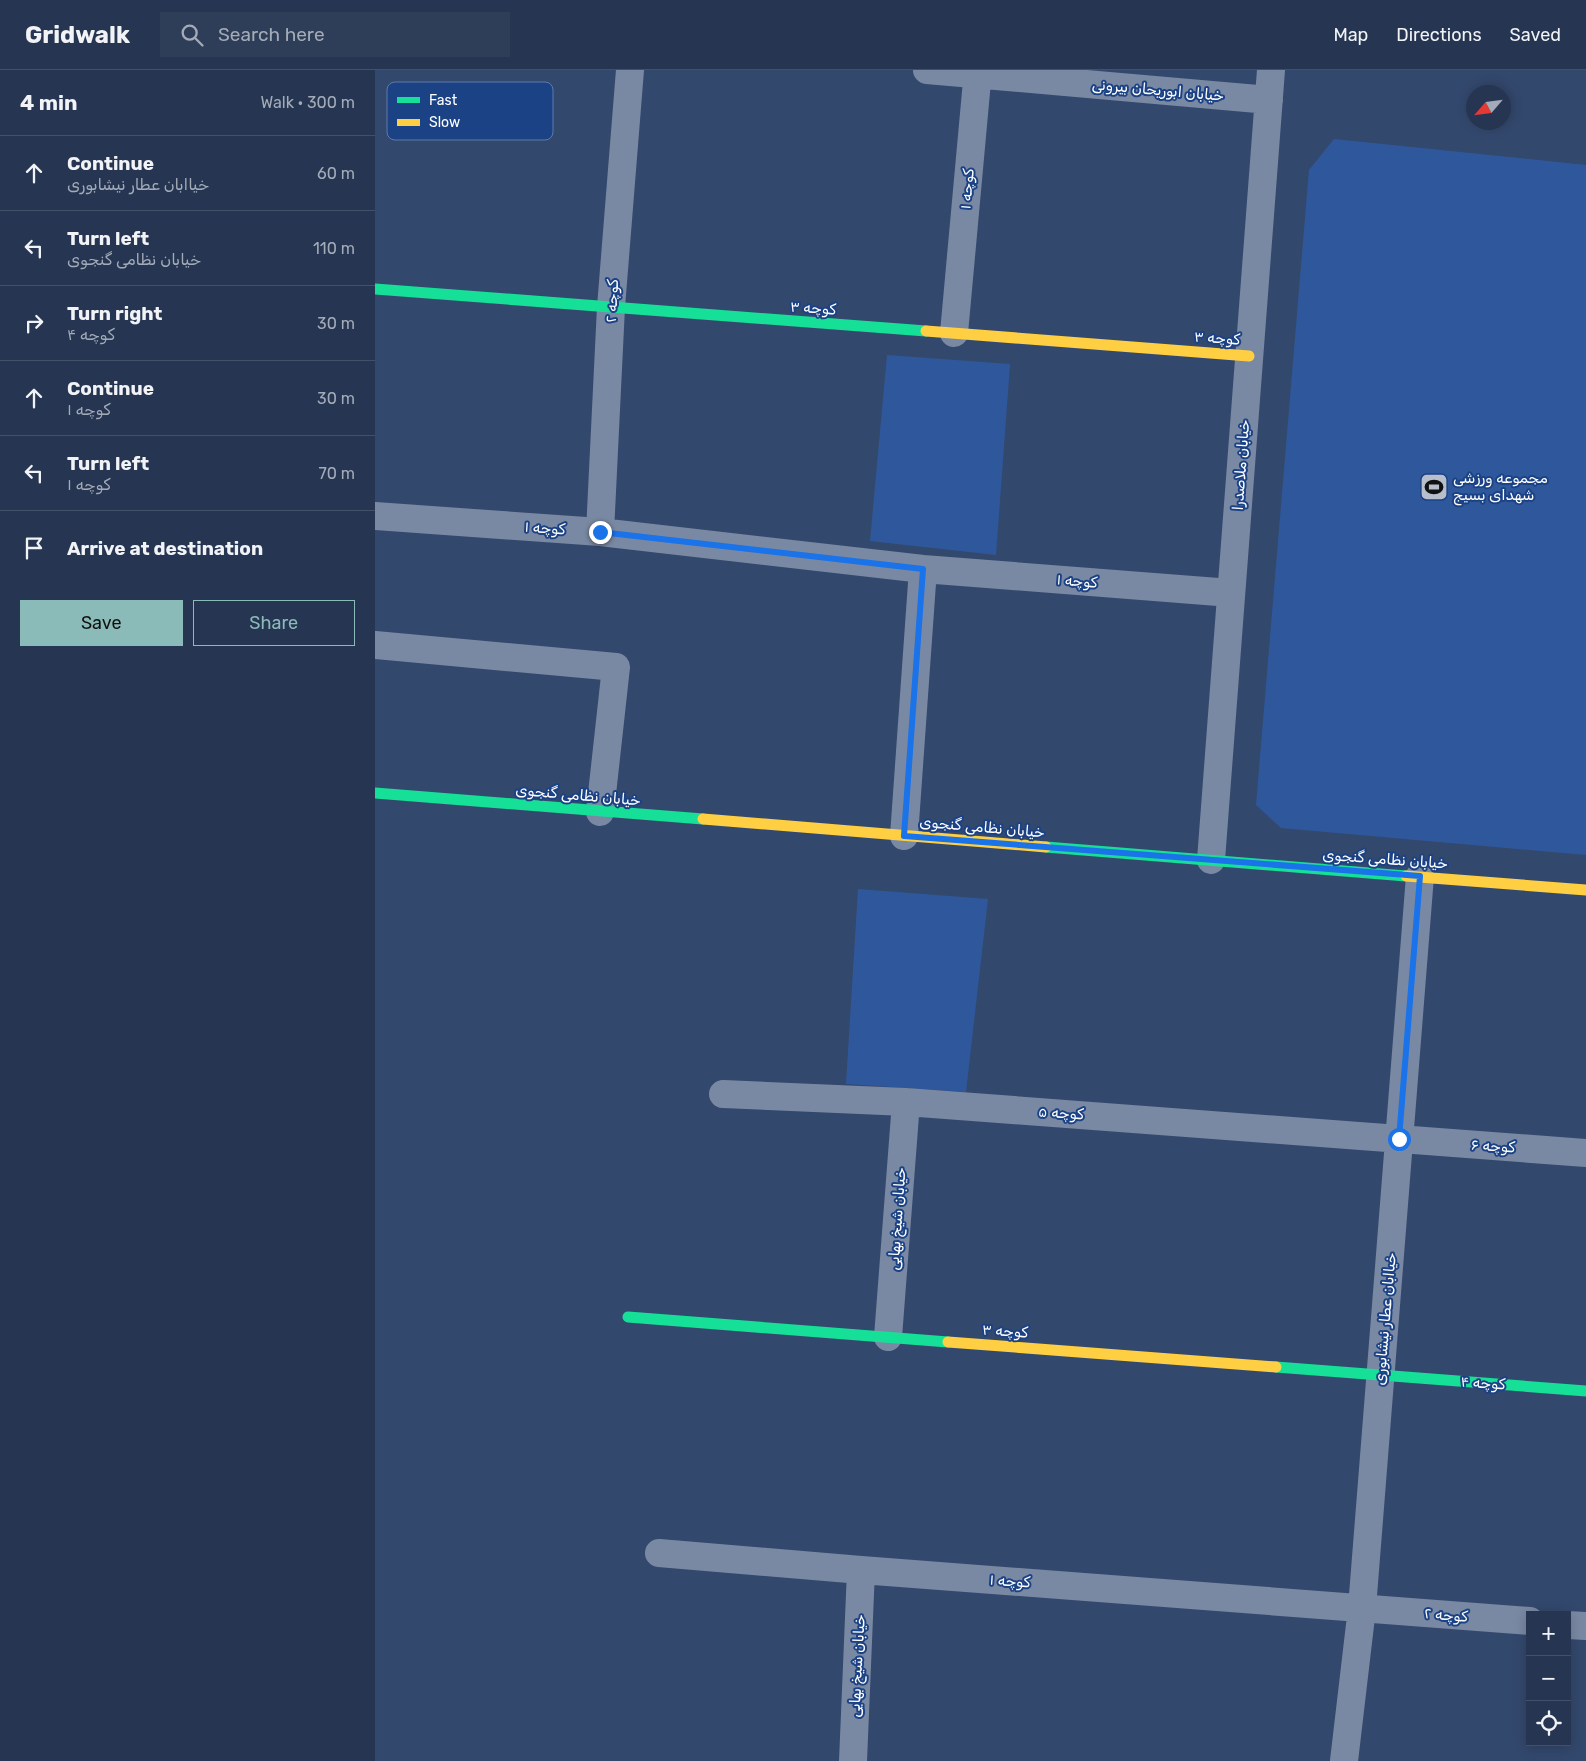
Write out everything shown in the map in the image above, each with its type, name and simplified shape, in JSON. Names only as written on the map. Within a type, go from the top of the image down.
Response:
[{"type":"street","name":"کوچه ۲","points":[[600,532],[611,307],[630,70]]},
{"type":"street","name":"خیابان ابوریحان بیرونی","points":[[927,70],[978,72],[1269,100]]},
{"type":"street","name":"خیابان ملاصدرا","points":[[1211,860],[1271,70]]},
{"type":"street","name":"کوچه ۱","points":[[954,333],[978,72]]},
{"type":"street","name":"کوچه ۳","points":[[375,289],[1249,356]]},
{"type":"street","name":"کوچه ۱","points":[[375,516],[600,532],[923,569],[1231,594]]},
{"type":"street","points":[[904,836],[923,569]]},
{"type":"street","points":[[375,645],[616,667],[600,812]]},
{"type":"street","name":"خیابان نظامی گنجوی","points":[[375,793],[1586,890]]},
{"type":"street","name":"خیاابان عطار نیشابوری","points":[[1344,1761],[1362,1608],[1420,876]]},
{"type":"street","name":"کوچه ۵","points":[[723,1094],[905,1102],[1399,1139]]},
{"type":"street","name":"خیابان شیخ بهایی","points":[[888,1337],[905,1102]]},
{"type":"street","name":"کوچه ۶","points":[[1399,1139],[1586,1153]]},
{"type":"street","name":"کوچه ۳","points":[[628,1317],[1380,1375]]},
{"type":"street","name":"کوچه ۴","points":[[1380,1375],[1586,1391]]},
{"type":"street","name":"کوچه ۱","points":[[659,1552],[861,1570],[1362,1608]]},
{"type":"street","name":"خیابان شیخ بهایی","points":[[853,1761],[861,1570]]},
{"type":"street","name":"کوچه ۲","points":[[1362,1608],[1526,1622]]},
{"type":"street","points":[[1571,1624],[1586,1626]]},
{"type":"shaded area","name":"مجموعه ورزشی شهدای بسیج","points":[[1334,139],[1586,165],[1586,855],[1281,828],[1256,805],[1309,170]]},
{"type":"shaded area","points":[[887,355],[1010,364],[996,555],[870,541]]},
{"type":"shaded area","points":[[858,889],[988,899],[966,1092],[846,1084]]},
{"type":"traffic: fast","points":[[375,289],[926,331]]},
{"type":"traffic: fast","points":[[375,793],[703,819]]},
{"type":"traffic: fast","points":[[1046,847],[1406,876]]},
{"type":"traffic: fast","points":[[628,1317],[948,1342]]},
{"type":"traffic: fast","points":[[1276,1367],[1586,1391]]},
{"type":"traffic: slow","points":[[926,331],[1249,356]]},
{"type":"traffic: slow","points":[[703,819],[1046,847]]},
{"type":"traffic: slow","points":[[1406,876],[1586,890]]},
{"type":"traffic: slow","points":[[948,1342],[1276,1367]]},
{"type":"place","name":"مجموعه ورزشی شهدای بسیج","points":[[1434,487]]},
{"type":"route","points":[[600,532],[923,569],[904,836],[1420,876],[1399,1139]]}]
